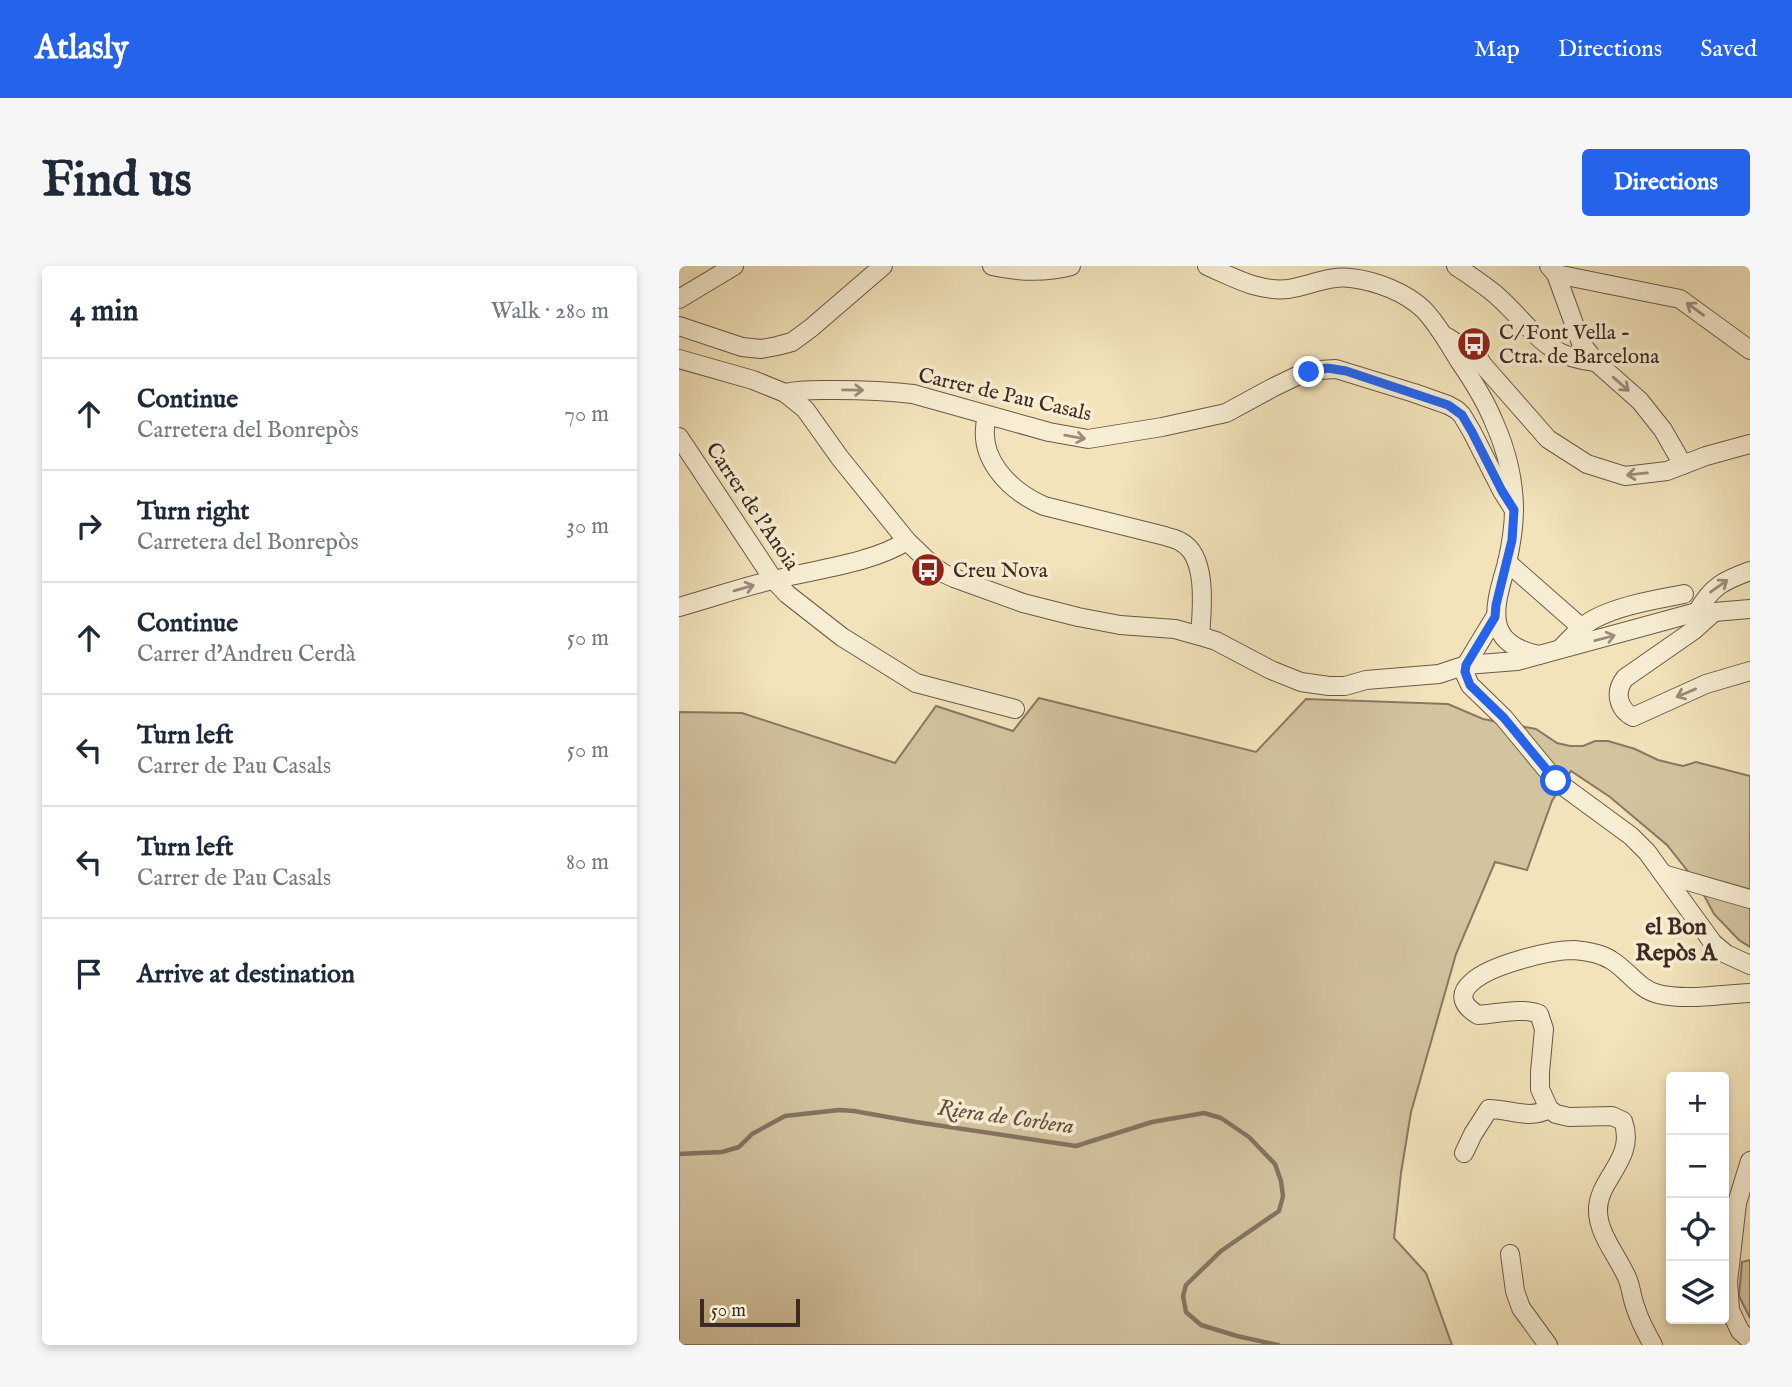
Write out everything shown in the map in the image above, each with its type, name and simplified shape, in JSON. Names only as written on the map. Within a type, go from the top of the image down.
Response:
[{"type":"street","points":[[679,299],[734,266]]},
{"type":"street","points":[[679,326],[743,347],[761,349],[792,342],[883,266]]},
{"type":"street","points":[[992,266],[1038,271],[1071,266]]},
{"type":"street","points":[[1207,266],[1249,285],[1266,288],[1289,289],[1315,274],[1342,272],[1407,297],[1425,312],[1483,398],[1495,424],[1511,473],[1514,510],[1512,540],[1495,617],[1499,629],[1514,646],[1539,655]]},
{"type":"street","points":[[1456,266],[1494,293],[1542,341],[1559,353],[1577,360],[1596,362]]},
{"type":"street","points":[[1552,270],[1581,342],[1596,362],[1640,401],[1663,430],[1683,465]]},
{"type":"street","points":[[1552,270],[1680,299],[1750,350]]},
{"type":"street","points":[[1441,334],[1478,357],[1548,439],[1587,464],[1625,476],[1667,471],[1706,456],[1750,444]]},
{"type":"street","points":[[679,359],[753,380],[785,393],[805,409],[840,458],[907,541],[932,565],[954,578],[1023,603],[1078,617],[1120,625],[1165,628],[1200,636],[1216,641],[1271,670],[1301,681],[1345,686],[1366,680],[1439,674],[1466,665],[1517,661],[1705,612],[1750,609]]},
{"type":"street","points":[[1464,368],[1483,365]]},
{"type":"street","name":"Carrer de Pau Casals","points":[[785,393],[800,390],[893,391],[913,394],[1069,437],[1089,439],[1226,412],[1301,374],[1336,369],[1457,410],[1472,432],[1514,510]]},
{"type":"street","points":[[987,416],[984,436],[993,462],[1009,484],[1031,501],[1165,536],[1181,541],[1189,548],[1198,564],[1202,612],[1200,636]]},
{"type":"street","name":"Carrer de l'Anoia","points":[[679,437],[773,579],[787,594],[842,638],[916,683],[1015,709]]},
{"type":"street","points":[[679,607],[773,579],[873,557],[907,541]]},
{"type":"street","points":[[1507,562],[1582,628]]},
{"type":"street","points":[[1750,570],[1710,592],[1705,612],[1694,630],[1625,678],[1619,685],[1620,705],[1633,717],[1706,684],[1750,671]]},
{"type":"street","points":[[1558,650],[1594,619],[1620,609],[1684,594]]},
{"type":"street","points":[[1495,617],[1466,665],[1465,672],[1470,685],[1504,718],[1556,781],[1631,836],[1647,852],[1713,943],[1725,954],[1750,965]]},
{"type":"street","points":[[1663,874],[1750,899]]},
{"type":"street","points":[[1653,1345],[1635,1306],[1629,1281],[1609,1244],[1598,1211],[1601,1195],[1626,1143],[1627,1132],[1623,1121],[1612,1116],[1570,1117],[1556,1114],[1549,1109],[1541,1090],[1544,1029],[1539,1014],[1523,1011],[1478,1015],[1465,1005],[1465,989],[1474,980],[1513,962],[1573,950],[1610,959],[1644,989],[1656,993],[1691,997],[1750,993]]},
{"type":"street","points":[[1464,1153],[1489,1110],[1532,1114],[1549,1109]]},
{"type":"street","points":[[1750,1161],[1737,1203],[1728,1282],[1730,1310],[1740,1331],[1750,1339]]},
{"type":"street","points":[[1510,1254],[1515,1291],[1521,1308],[1548,1345]]},
{"type":"shaded area","points":[[1039,698],[1256,752],[1306,699],[1448,704],[1483,719],[1536,729],[1557,743],[1583,746],[1595,741],[1608,741],[1670,763],[1683,766],[1696,762],[1750,776],[1750,947],[1739,940],[1714,914],[1698,884],[1667,845],[1610,797],[1571,771],[1552,801],[1527,870],[1495,862],[1456,954],[1411,1112],[1394,1238],[1426,1273],[1452,1345],[679,1345],[679,712],[742,713],[895,763],[936,706],[1013,731]]},
{"type":"shaded area","points":[[1750,1260],[1750,1318],[1739,1296],[1742,1262]]},
{"type":"waterway","name":"Riera de Corbera","points":[[679,1154],[722,1152],[739,1147],[752,1134],[785,1116],[839,1110],[1076,1146],[1152,1122],[1204,1113],[1221,1118],[1249,1137],[1275,1164],[1283,1196],[1279,1211],[1221,1251],[1186,1285],[1183,1296],[1186,1312],[1201,1325],[1278,1345]]},
{"type":"place","name":"C/ Font Vella - Ctra. de Barcelona","points":[[1474,344]]},
{"type":"place","name":"Creu Nova","points":[[928,570]]},
{"type":"district","name":"el Bon Repòs A","points":[[1676,939]]},
{"type":"route","points":[[1309,372],[1327,368],[1346,371],[1448,405],[1462,415],[1514,510],[1512,540],[1495,617],[1466,665],[1466,678],[1477,693],[1504,718],[1556,781]]}]
